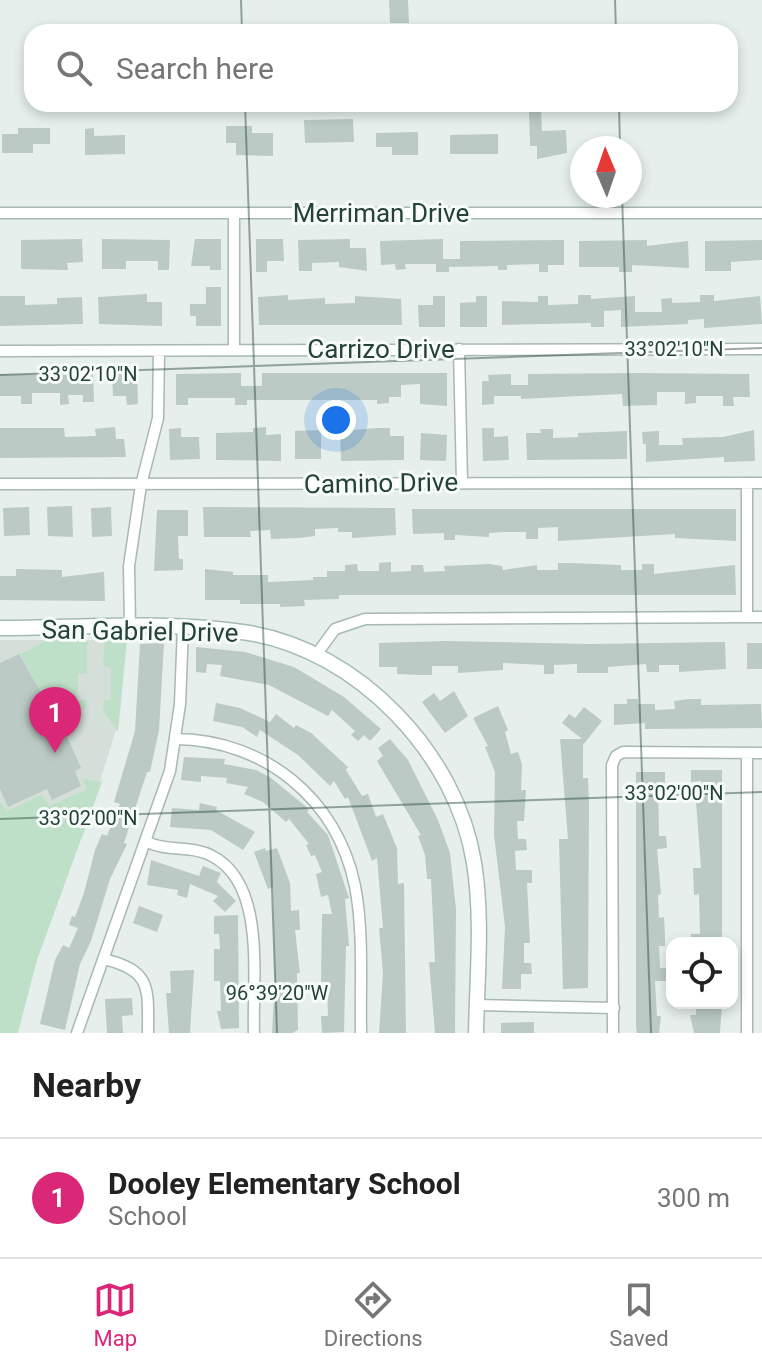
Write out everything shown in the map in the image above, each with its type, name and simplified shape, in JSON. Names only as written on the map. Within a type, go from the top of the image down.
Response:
[{"type":"street","name":"Merriman Drive","points":[[0,213],[762,213]]},
{"type":"street","points":[[234,213],[234,348]]},
{"type":"street","points":[[459,349],[462,482]]},
{"type":"street","name":"Carrizo Drive","points":[[0,351],[762,349]]},
{"type":"street","points":[[130,627],[129,566],[141,485],[158,418],[159,351]]},
{"type":"street","points":[[747,483],[747,617]]},
{"type":"street","name":"Camino Drive","points":[[0,484],[762,483]]},
{"type":"street","points":[[316,655],[335,629],[365,619],[762,617]]},
{"type":"street","name":"San Gabriel Drive","points":[[0,628],[183,628],[253,633],[316,655],[394,710],[452,794],[474,862],[476,1033]]},
{"type":"street","points":[[77,1033],[170,771],[176,739],[183,628]]},
{"type":"street","points":[[176,739],[218,743],[265,759],[286,772],[322,811],[348,858],[356,889],[361,1033]]},
{"type":"street","points":[[613,1033],[612,765],[616,756],[623,752],[762,753]]},
{"type":"street","points":[[747,753],[747,1033]]},
{"type":"street","points":[[147,842],[158,847],[198,850],[225,863],[238,875],[251,917],[254,1033]]},
{"type":"street","points":[[104,959],[129,965],[143,979],[148,995],[148,1033]]},
{"type":"street","points":[[477,1005],[614,1008]]},
{"type":"shaded area","points":[[0,640],[125,640],[119,720],[82,839],[0,811]]},
{"type":"green space","points":[[50,638],[81,638],[87,642],[87,673],[78,674],[78,700],[87,700],[87,707],[64,722],[54,702],[48,704],[20,655]]},
{"type":"green space","points":[[105,638],[127,640],[118,732],[104,712],[103,701],[111,699],[111,668],[103,666]]},
{"type":"green space","points":[[83,779],[101,782],[103,779],[37,960],[18,1033],[0,1033],[0,802],[8,811],[41,795],[50,806],[87,789]]},
{"type":"building","points":[[389,0],[408,0],[409,23],[390,23]]},
{"type":"building","points":[[529,112],[541,112],[542,131],[566,130],[567,153],[537,159],[537,146],[530,146]]},
{"type":"building","points":[[353,119],[354,142],[305,143],[304,120]]},
{"type":"building","points":[[226,126],[252,126],[252,133],[273,133],[273,156],[236,155],[236,143],[226,143]]},
{"type":"building","points":[[18,128],[50,128],[50,144],[33,144],[33,153],[2,153],[2,134],[18,134]]},
{"type":"building","points":[[94,128],[94,136],[125,135],[125,154],[85,155],[85,129]]},
{"type":"building","points":[[418,132],[418,155],[392,155],[392,147],[376,147],[376,133]]},
{"type":"building","points":[[498,134],[498,154],[450,154],[450,135]]},
{"type":"building","points":[[82,239],[83,262],[67,263],[68,270],[21,269],[21,240]]},
{"type":"building","points":[[102,239],[170,240],[169,270],[158,270],[158,261],[126,261],[126,269],[102,269]]},
{"type":"building","points":[[195,239],[221,239],[221,270],[210,270],[210,266],[191,266]]},
{"type":"building","points":[[256,239],[283,239],[284,261],[267,261],[267,272],[256,272]]},
{"type":"building","points":[[350,239],[350,248],[366,248],[367,271],[339,267],[339,262],[312,263],[312,271],[299,271],[298,240]]},
{"type":"building","points":[[443,239],[443,259],[460,259],[460,241],[564,240],[564,265],[548,265],[548,272],[539,272],[539,264],[507,265],[507,270],[498,270],[498,266],[449,267],[449,272],[436,272],[436,264],[405,264],[406,269],[396,270],[395,264],[381,265],[380,241]]},
{"type":"building","points":[[647,240],[647,246],[688,241],[689,268],[632,265],[632,272],[619,272],[619,267],[579,267],[579,241]]},
{"type":"building","points":[[762,240],[762,260],[731,262],[731,271],[705,271],[705,241]]},
{"type":"building","points":[[206,287],[221,287],[221,326],[196,326],[196,316],[190,316],[190,304],[206,304]]},
{"type":"building","points":[[147,294],[147,302],[162,302],[162,326],[99,324],[98,297]]},
{"type":"building","points":[[288,295],[288,300],[325,298],[325,304],[355,303],[355,296],[401,299],[402,325],[259,325],[258,297]]},
{"type":"building","points":[[578,295],[591,295],[591,299],[635,296],[635,312],[662,312],[661,299],[672,298],[672,303],[700,302],[700,295],[714,295],[714,301],[760,296],[762,324],[704,328],[704,319],[688,320],[688,324],[621,327],[621,310],[604,311],[604,327],[591,327],[591,323],[502,325],[502,301],[538,302],[538,296],[548,296],[548,305],[578,304]]},
{"type":"building","points":[[0,296],[25,296],[25,305],[57,304],[57,298],[82,297],[83,324],[0,326]]},
{"type":"building","points":[[433,296],[445,296],[445,327],[419,327],[418,305],[433,305]]},
{"type":"building","points":[[476,296],[487,296],[487,327],[460,327],[460,303],[476,302]]},
{"type":"building","points":[[112,373],[137,373],[138,404],[127,405],[126,396],[113,396]]},
{"type":"building","points":[[241,373],[241,386],[262,386],[262,373],[447,373],[447,406],[420,404],[420,384],[401,385],[401,397],[389,397],[389,403],[377,404],[377,400],[247,400],[247,405],[235,405],[235,398],[188,398],[188,405],[176,405],[176,374]]},
{"type":"building","points":[[0,374],[93,375],[94,402],[83,402],[83,395],[68,395],[69,404],[60,405],[60,393],[32,393],[32,404],[21,404],[21,396],[0,396]]},
{"type":"building","points":[[511,374],[511,385],[528,385],[528,374],[749,374],[750,397],[733,397],[734,406],[723,406],[723,396],[696,396],[696,403],[685,404],[685,392],[657,392],[657,405],[623,406],[622,394],[521,399],[521,396],[494,396],[494,404],[482,405],[482,381],[489,381],[488,375]]},
{"type":"building","points":[[115,427],[116,439],[124,439],[126,457],[0,458],[0,428],[64,428],[65,437],[96,436],[95,429]]},
{"type":"building","points":[[266,427],[266,435],[281,434],[281,461],[216,460],[216,433],[253,432],[253,428]]},
{"type":"building","points":[[181,428],[181,437],[199,437],[200,459],[170,460],[169,429]]},
{"type":"building","points":[[390,428],[390,436],[404,436],[404,460],[341,461],[340,431]]},
{"type":"building","points":[[482,428],[494,428],[494,437],[508,436],[509,460],[483,461]]},
{"type":"building","points":[[540,429],[553,429],[553,438],[578,437],[578,433],[627,431],[627,459],[527,460],[526,433],[541,433]]},
{"type":"building","points":[[321,430],[321,459],[295,459],[295,431]]},
{"type":"building","points":[[754,430],[755,461],[724,462],[724,457],[646,462],[642,432],[659,431],[659,445],[683,445],[682,438],[723,437]]},
{"type":"building","points":[[421,433],[447,435],[446,461],[420,460]]},
{"type":"building","points":[[72,506],[73,537],[48,536],[47,507]]},
{"type":"building","points":[[29,507],[30,535],[4,536],[3,508]]},
{"type":"building","points":[[111,507],[112,536],[92,537],[91,508]]},
{"type":"building","points":[[203,507],[395,508],[396,535],[352,538],[352,532],[338,532],[338,528],[315,529],[315,536],[298,538],[271,539],[270,530],[250,531],[251,537],[204,537]]},
{"type":"building","points":[[412,509],[736,509],[736,541],[675,538],[675,534],[558,541],[558,527],[538,528],[538,539],[526,539],[526,532],[504,532],[489,533],[489,537],[455,535],[455,540],[444,540],[444,533],[413,534]]},
{"type":"building","points":[[157,510],[188,510],[188,536],[178,536],[183,570],[154,571]]},
{"type":"building","points":[[391,562],[391,572],[411,571],[411,565],[423,565],[424,572],[445,571],[444,566],[489,564],[502,566],[503,570],[537,565],[537,570],[558,570],[558,563],[569,563],[621,565],[621,570],[642,570],[642,564],[654,564],[654,574],[735,565],[736,595],[339,595],[339,599],[304,600],[305,606],[280,607],[280,604],[240,604],[240,600],[205,600],[205,569],[233,572],[233,575],[268,575],[268,582],[327,577],[327,571],[345,571],[345,565],[357,564],[358,571],[379,571],[379,563]]},
{"type":"building","points":[[16,569],[62,570],[62,577],[104,572],[105,601],[0,600],[0,576],[16,576]]},
{"type":"building","points":[[725,642],[726,669],[679,672],[679,665],[659,665],[659,672],[647,672],[646,664],[608,667],[608,673],[577,673],[577,664],[554,665],[554,674],[544,674],[544,665],[503,663],[503,670],[458,673],[458,666],[432,666],[432,675],[419,675],[397,674],[397,667],[379,667],[379,643],[589,644]]},
{"type":"building","points":[[164,643],[159,730],[150,772],[147,772],[124,843],[127,844],[110,879],[91,941],[80,964],[65,1030],[40,1024],[55,960],[63,945],[69,948],[78,928],[69,925],[84,893],[95,850],[102,834],[107,836],[120,804],[114,802],[135,731],[140,644]]},
{"type":"building","points":[[747,643],[762,643],[762,669],[747,669]]},
{"type":"building","points":[[196,647],[245,652],[294,667],[344,697],[381,729],[370,741],[364,735],[358,741],[351,735],[355,731],[332,710],[328,716],[269,685],[220,676],[222,665],[207,664],[206,673],[196,672]]},
{"type":"building","points":[[19,654],[46,701],[42,702],[48,716],[58,711],[64,722],[61,723],[81,768],[75,771],[81,786],[52,800],[47,789],[8,807],[0,789],[0,663]]},
{"type":"building","points":[[454,691],[468,716],[445,733],[422,702],[434,693],[440,701]]},
{"type":"building","points":[[627,699],[638,699],[638,704],[655,704],[655,710],[675,709],[674,701],[689,699],[701,699],[701,705],[761,704],[762,728],[645,729],[645,723],[614,725],[614,704],[627,704]]},
{"type":"building","points":[[216,703],[240,708],[270,722],[276,714],[294,728],[296,725],[311,733],[348,767],[346,770],[362,796],[368,794],[376,817],[383,814],[397,848],[398,884],[404,883],[406,1033],[379,1033],[383,973],[379,928],[383,928],[377,858],[372,861],[348,797],[345,799],[334,781],[330,786],[298,755],[260,730],[257,737],[242,727],[213,721]]},
{"type":"building","points":[[498,706],[508,730],[505,732],[511,754],[518,752],[522,764],[521,790],[526,790],[524,821],[517,821],[518,839],[526,839],[527,850],[515,851],[516,870],[532,870],[532,883],[527,883],[530,943],[524,943],[524,963],[531,963],[532,974],[521,974],[521,989],[502,989],[505,927],[494,835],[495,772],[485,747],[488,746],[473,718]]},
{"type":"building","points":[[584,707],[602,721],[583,745],[583,778],[588,778],[589,804],[588,988],[563,989],[559,839],[568,839],[560,739],[582,739],[562,723],[569,714],[575,718]]},
{"type":"building","points":[[390,739],[408,760],[438,820],[450,853],[456,909],[455,1033],[435,1033],[429,962],[435,962],[431,879],[427,879],[425,855],[418,836],[421,835],[377,761],[383,756],[378,748]]},
{"type":"building","points":[[184,757],[225,759],[224,764],[256,770],[271,778],[309,809],[307,812],[328,835],[349,898],[345,899],[349,946],[346,946],[344,1032],[322,1033],[321,1016],[328,1016],[327,982],[321,982],[322,914],[332,914],[328,895],[321,897],[316,874],[322,872],[315,855],[311,856],[306,845],[309,844],[289,819],[286,822],[263,802],[244,794],[248,787],[226,783],[227,778],[201,776],[201,782],[181,780]]},
{"type":"building","points":[[691,770],[722,770],[722,937],[691,937],[691,934],[700,934],[699,894],[694,895],[693,868],[701,868],[696,802],[702,802],[701,781],[691,782]]},
{"type":"building","points":[[636,772],[665,772],[665,783],[658,783],[659,836],[666,836],[667,848],[657,849],[661,894],[658,895],[659,918],[664,917],[665,935],[665,946],[659,946],[660,968],[666,968],[666,981],[655,981],[657,1016],[661,1016],[659,1033],[637,1033]]},
{"type":"building","points":[[200,803],[217,807],[216,810],[255,832],[243,850],[211,830],[170,827],[172,808],[199,810]]},
{"type":"building","points":[[265,848],[266,851],[277,848],[290,883],[291,911],[299,910],[300,930],[295,930],[300,973],[297,973],[298,1030],[292,1033],[272,1033],[275,978],[273,887],[268,889],[254,852]]},
{"type":"building","points":[[151,860],[199,876],[203,866],[221,873],[217,882],[236,901],[225,912],[213,901],[218,896],[190,884],[187,898],[177,895],[178,890],[147,885]]},
{"type":"building","points":[[139,906],[163,915],[157,932],[133,923]]},
{"type":"building","points":[[238,915],[239,1028],[221,1029],[217,1011],[221,1011],[220,981],[214,981],[214,949],[220,949],[219,934],[214,934],[214,916]]},
{"type":"building","points":[[194,970],[190,1033],[169,1033],[166,993],[171,993],[170,971]]},
{"type":"building","points":[[132,998],[133,1015],[122,1016],[123,1033],[107,1033],[105,999]]},
{"type":"building","points":[[696,1009],[722,1009],[720,1033],[694,1033],[690,1015],[696,1015]]},
{"type":"building","points":[[534,1022],[534,1033],[501,1033],[501,1023]]},
{"type":"place","name":"Dooley Elementary School","points":[[55,753]]}]
